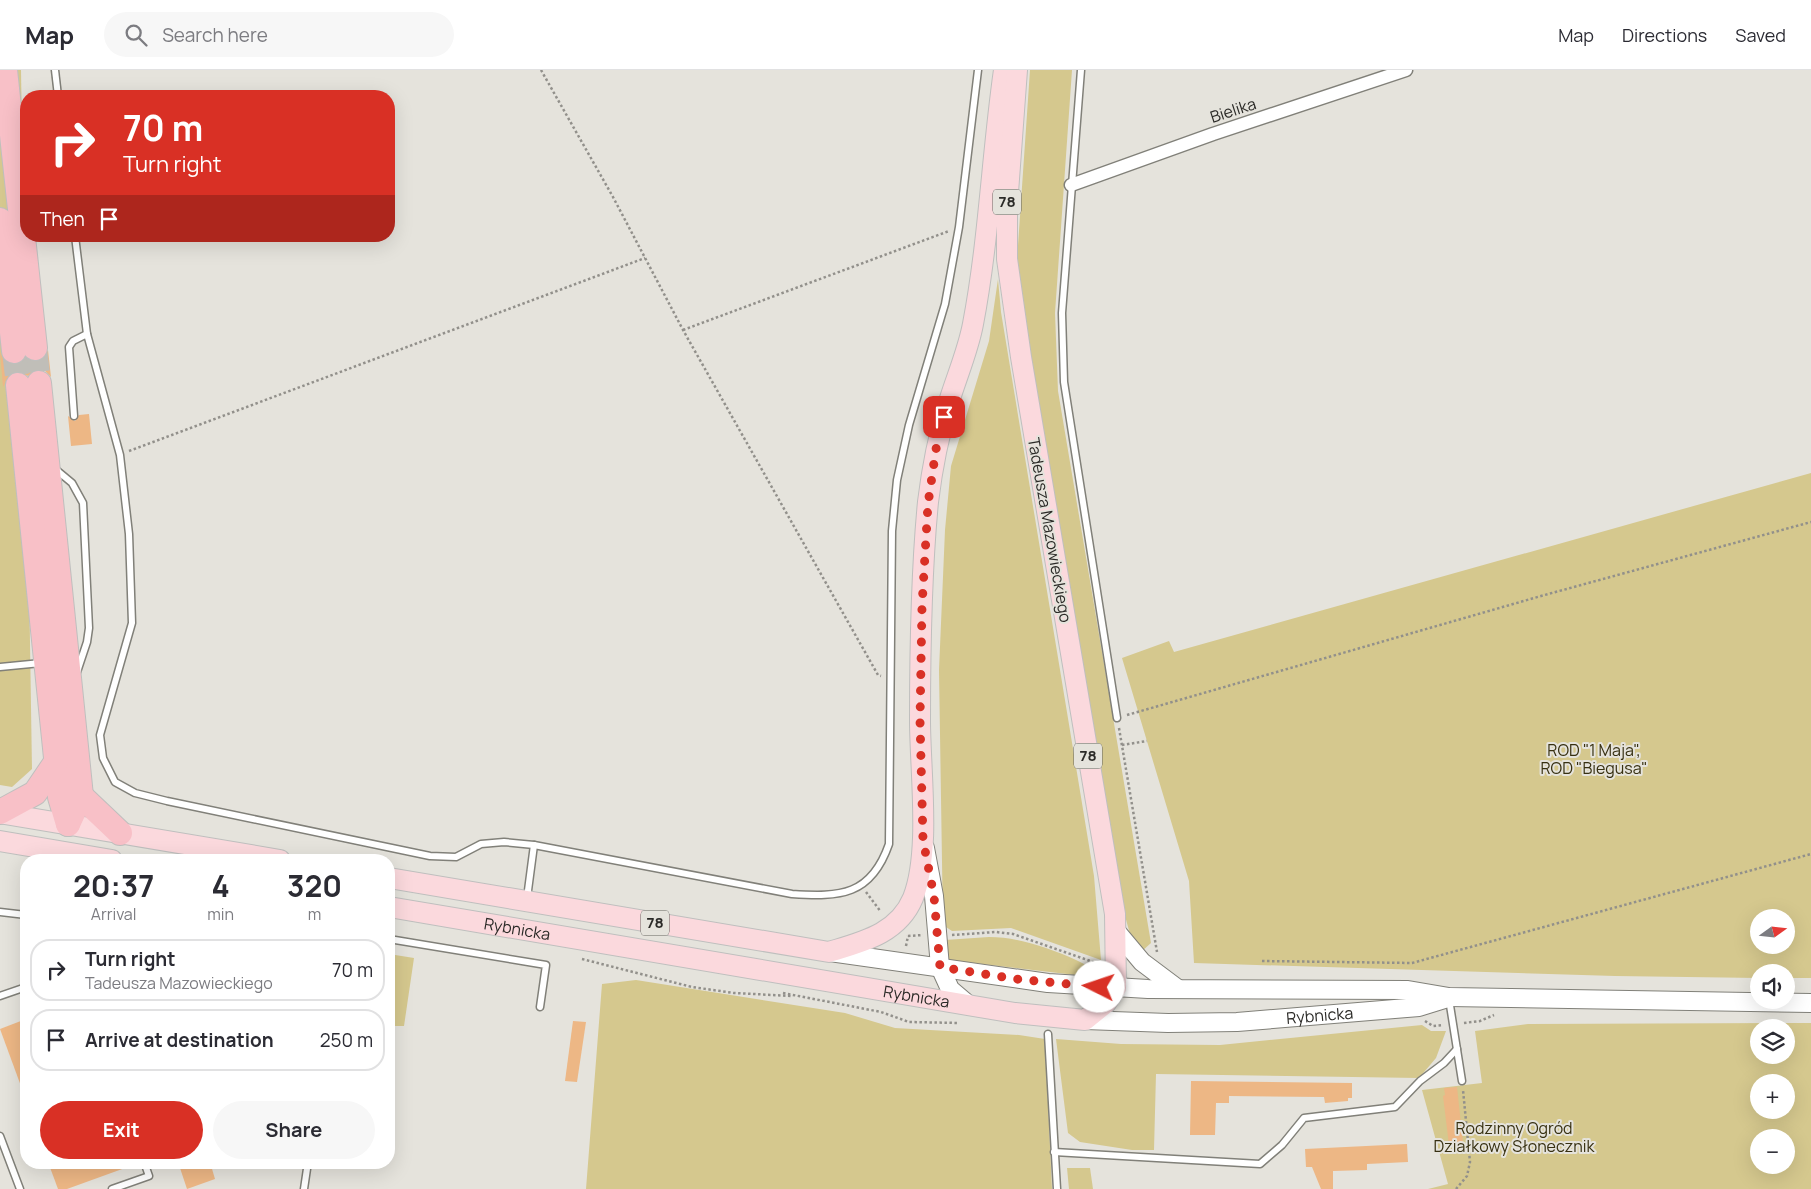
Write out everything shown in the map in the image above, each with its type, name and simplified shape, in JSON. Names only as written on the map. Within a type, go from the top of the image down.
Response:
[{"type":"highway","points":[[0,220],[24,350],[5,70]]},
{"type":"highway","points":[[28,384],[48,462],[70,708],[81,796],[68,824],[60,797],[56,762],[28,384]]},
{"type":"highway","points":[[0,813],[29,798],[37,791],[56,762]]},
{"type":"highway","points":[[81,796],[120,833]]},
{"type":"main road","name":"78","points":[[829,952],[873,938],[888,930],[900,920],[914,895],[920,868],[923,840],[920,666],[928,504],[942,427],[972,326],[986,242],[1004,70]]},
{"type":"main road","name":"Tadeusza Mazowieckiego","points":[[1017,70],[1007,206],[1007,259],[1020,349],[1116,931],[1116,988]]},
{"type":"main road","points":[[0,813],[244,854]]},
{"type":"main road","points":[[62,854],[68,824]]},
{"type":"main road","points":[[923,840],[934,896],[940,967],[950,989],[970,1007]]},
{"type":"main road","points":[[0,841],[54,854]]},
{"type":"main road","name":"78","points":[[395,879],[526,901]]},
{"type":"main road","name":"Rybnicka","points":[[526,901],[829,952],[1048,983],[1116,988],[1408,990],[1449,997],[1811,1003]]},
{"type":"main road","name":"Rybnicka","points":[[395,908],[970,1007],[1085,1020],[1168,1023],[1237,1022],[1419,1007],[1449,997]]},
{"type":"main road","points":[[1116,931],[1142,962],[1178,989]]},
{"type":"main road","points":[[1085,1020],[1106,1003],[1116,988]]},
{"type":"street","name":"Bielika","points":[[1071,186],[1213,134],[1406,70]]},
{"type":"lane","points":[[55,70],[57,90]]},
{"type":"lane","points":[[76,242],[87,334],[120,454],[129,534],[132,623],[100,735],[103,758],[115,782],[135,793],[167,801],[430,856],[456,857],[481,844],[504,842],[534,845],[792,894],[829,896],[844,893],[861,885],[874,874],[884,860],[889,844],[892,531],[897,480],[909,425],[945,304],[959,227],[978,70]]},
{"type":"lane","points":[[1081,70],[1062,313],[1064,382],[1117,718]]},
{"type":"lane","points":[[74,416],[69,347],[74,341],[87,334]]},
{"type":"lane","points":[[0,667],[48,663]]},
{"type":"lane","points":[[526,901],[534,845]]},
{"type":"lane","points":[[0,912],[20,915]]},
{"type":"lane","points":[[395,940],[546,965],[540,1007]]},
{"type":"lane","points":[[0,996],[20,989]]},
{"type":"lane","points":[[1449,997],[1462,1081]]},
{"type":"lane","points":[[1048,1034],[1057,1189]]},
{"type":"lane","points":[[1054,1152],[1260,1164],[1282,1145],[1304,1118],[1396,1107],[1420,1081],[1444,1063],[1457,1050]]},
{"type":"lane","points":[[0,1136],[20,1189]]},
{"type":"lane","points":[[112,1189],[149,1176],[146,1169]]},
{"type":"lane","points":[[304,1189],[307,1169]]},
{"type":"path","points":[[541,70],[683,330],[878,675],[891,680]]},
{"type":"path","points":[[683,330],[959,227]]},
{"type":"path","points":[[120,454],[645,258]]},
{"type":"path","points":[[1157,953],[1117,718],[1541,596],[1811,522]]},
{"type":"path","points":[[1122,745],[1147,741]]},
{"type":"path","points":[[1262,961],[1412,963],[1811,854]]},
{"type":"path","points":[[861,885],[876,908],[886,916]]},
{"type":"path","points":[[905,953],[906,935],[929,934]]},
{"type":"path","points":[[948,934],[1013,934],[1105,967]]},
{"type":"path","points":[[652,976],[692,987],[734,994],[796,996]]},
{"type":"path","points":[[1456,1189],[1467,1176],[1470,1162],[1462,1081]]},
{"type":"green space","points":[[0,70],[21,70],[20,242],[24,242],[32,769],[12,787],[0,785]]},
{"type":"green space","points":[[1030,70],[1072,70],[1055,313],[1058,391],[1151,943],[1141,952],[1130,934],[1125,916],[1028,343],[1017,260]]},
{"type":"green space","points":[[998,279],[1001,312],[1094,876],[1101,960],[1011,928],[952,931],[943,925],[939,670],[945,530],[951,466],[989,341]]},
{"type":"green space","name":"ROD \"1 Maja\", ROD \"Biegusa\"","points":[[1811,473],[1811,978],[1795,978],[1795,964],[1750,964],[1750,978],[1615,976],[1194,963],[1189,881],[1122,658],[1169,641],[1174,652]]},
{"type":"green space","points":[[989,937],[1022,941],[1044,947],[1104,974],[1101,978],[949,960],[945,940]]},
{"type":"green space","points":[[395,955],[414,958],[404,1026],[395,1026]]},
{"type":"green space","points":[[636,980],[845,1013],[895,1028],[1019,1035],[1045,1039],[1052,1189],[586,1189],[602,984]]},
{"type":"green space","name":"Rodzinny Ogród Działkowy Słonecznik","points":[[1750,1023],[1750,1064],[1795,1064],[1795,1023],[1811,1023],[1811,1189],[1428,1189],[1448,1184],[1422,1090],[1482,1083],[1475,1031],[1528,1024]]},
{"type":"green space","points":[[1422,1025],[1431,1031],[1446,1031],[1436,1058],[1419,1078],[1156,1074],[1154,1150],[1132,1150],[1080,1142],[1068,1133],[1056,1039],[1121,1044],[1220,1045]]},
{"type":"green space","points":[[1067,1168],[1090,1168],[1093,1189],[1069,1189]]},
{"type":"building","points":[[48,350],[51,377],[45,371],[38,369],[28,376],[16,371],[10,374],[3,387],[0,352],[3,359],[15,365],[26,358],[36,362],[43,359]]},
{"type":"building","points":[[89,414],[92,444],[71,446],[68,416],[75,421],[79,415]]},
{"type":"building","points":[[20,1021],[20,1083],[0,1029]]},
{"type":"building","points":[[573,1021],[586,1022],[577,1082],[565,1081]]},
{"type":"building","points":[[1191,1081],[1352,1083],[1352,1098],[1348,1098],[1348,1101],[1325,1103],[1324,1097],[1229,1096],[1229,1103],[1216,1103],[1215,1135],[1190,1135]]},
{"type":"building","points":[[1457,1087],[1463,1143],[1449,1145],[1443,1096],[1445,1095],[1444,1088]]},
{"type":"building","points":[[1407,1144],[1408,1162],[1367,1164],[1367,1170],[1333,1171],[1333,1189],[1321,1189],[1312,1167],[1306,1167],[1305,1149]]},
{"type":"building","points":[[51,1169],[122,1169],[67,1189],[58,1189]]},
{"type":"building","points":[[180,1169],[212,1169],[215,1179],[187,1189]]},
{"type":"tunnel","points":[[35,348],[39,383]]},
{"type":"tunnel","points":[[14,351],[18,385]]},
{"type":"route","points":[[944,417],[936,449],[928,504],[922,606],[920,720],[923,840],[934,896],[940,967],[1016,979],[1099,987]]}]
